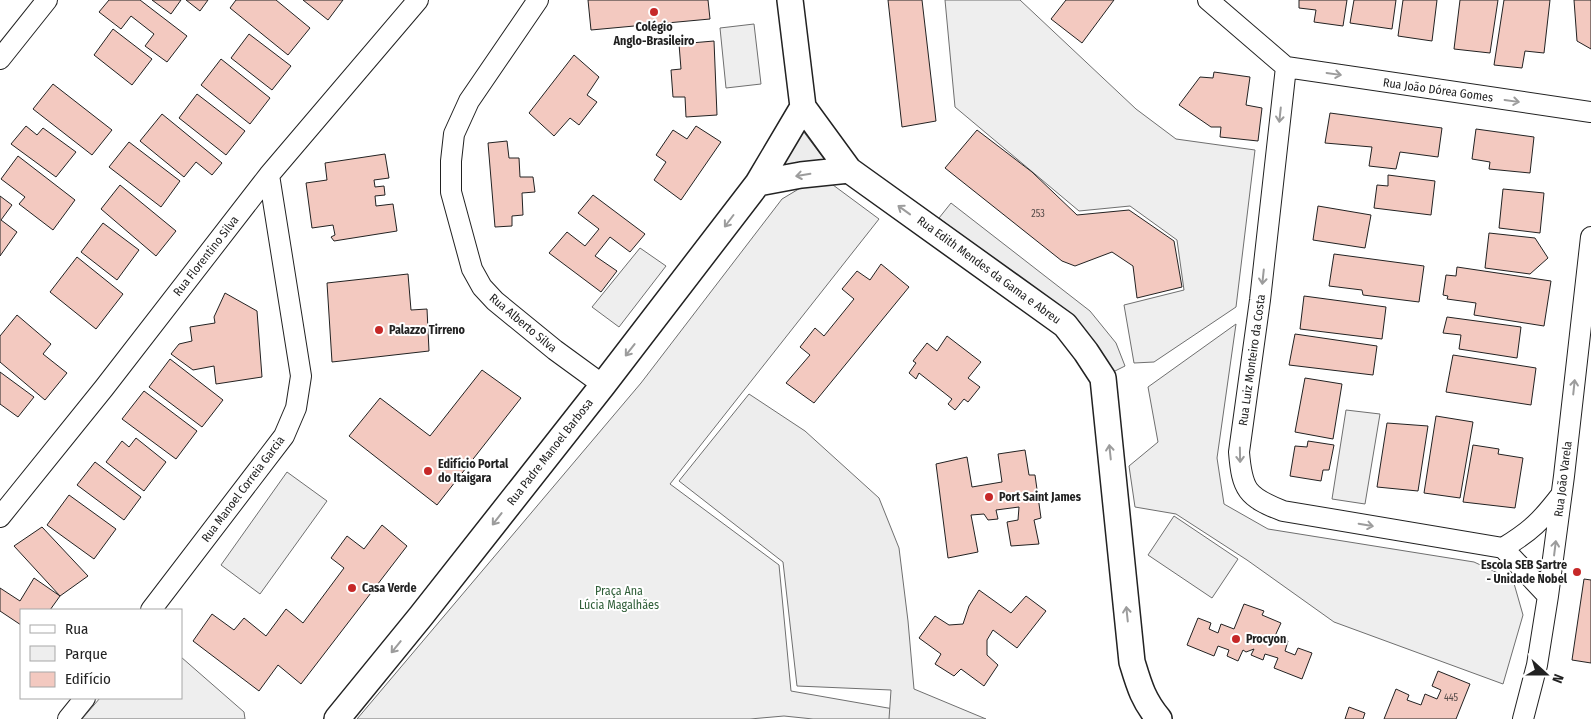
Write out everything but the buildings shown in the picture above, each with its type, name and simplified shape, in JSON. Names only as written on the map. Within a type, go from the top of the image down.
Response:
[{"type":"street","points":[[0,59],[47,0]]},
{"type":"street","name":"Rua Florentino Silva","points":[[0,517],[104,388],[269,175],[418,0]]},
{"type":"street","name":"Rua Alberto Silva","points":[[538,0],[469,102],[454,134],[451,161],[451,192],[472,269],[482,287],[502,308],[603,385]]},
{"type":"street","name":"Rua Edith Mendes da Gama e Abreu","points":[[790,0],[803,107],[848,170],[1065,325],[1086,352],[1102,378],[1132,662],[1141,692],[1148,707],[1159,719]]},
{"type":"street","points":[[1208,0],[1286,67]]},
{"type":"street","name":"Rua João Dórea Gomes","points":[[1286,67],[1591,112]]},
{"type":"street","name":"Rua Luiz Monteiro da Costa","points":[[1286,67],[1260,300],[1239,452],[1241,475],[1250,493],[1261,502],[1283,511],[1502,548]]},
{"type":"street","name":"Rua Padre Manoel Barbosa","points":[[337,719],[603,385],[758,182],[803,107]]},
{"type":"street","points":[[758,182],[848,170]]},
{"type":"street","name":"Rua Manoel Correia Garcia","points":[[153,609],[284,436],[296,408],[301,376],[269,175]]},
{"type":"street","name":"Rua João Varela","points":[[1523,719],[1537,665],[1548,596],[1562,495],[1591,237]]},
{"type":"street","points":[[1548,596],[1502,548],[1526,534],[1540,522],[1562,495]]},
{"type":"street","points":[[1132,662],[1132,719]]},
{"type":"street","points":[[68,719],[84,699]]},
{"type":"green space","points":[[945,0],[1020,0],[1136,109],[1176,139],[1255,150],[1236,307],[1154,362],[1134,363],[1124,305],[1184,290],[1177,240],[1130,206],[1079,211],[955,107]]},
{"type":"green space","points":[[754,24],[761,84],[726,88],[720,28]]},
{"type":"green space","name":"Praça Ana Lúcia Magalhães","points":[[829,182],[879,219],[670,484],[779,565],[791,691],[905,711],[923,719],[813,719],[784,716],[750,719],[357,719],[641,383],[782,199],[807,184]]},
{"type":"green space","points":[[640,248],[666,266],[619,327],[592,307]]},
{"type":"green space","points":[[1236,324],[1217,458],[1224,504],[1268,529],[1474,562],[1513,580],[1523,615],[1503,684],[1334,622],[1247,560],[1176,514],[1135,507],[1129,466],[1158,442],[1148,387]]},
{"type":"green space","points":[[1346,410],[1380,414],[1365,504],[1332,499]]},
{"type":"green space","points":[[287,472],[327,501],[260,594],[221,565]]},
{"type":"green space","points":[[1174,516],[1238,559],[1212,598],[1148,555]]},
{"type":"green space","points":[[182,658],[244,712],[245,719],[82,719],[99,699],[182,699]]},
{"type":"shaded area","points":[[800,127],[824,159],[776,169]]},
{"type":"shaded area","points":[[951,203],[1090,311],[1116,343],[1125,366],[1109,374],[1093,341],[1072,322],[939,218]]},
{"type":"shaded area","points":[[749,394],[805,431],[879,498],[899,548],[914,689],[986,719],[889,719],[891,690],[797,686],[783,562],[679,481]]},
{"type":"place","name":"Colégio Anglo-Brasileiro","points":[[654,12]]},
{"type":"place","name":"Palazzo Tirreno","points":[[379,330]]},
{"type":"place","name":"Edifício Portal do Itaigara","points":[[428,471]]},
{"type":"place","name":"Port Saint James","points":[[989,497]]},
{"type":"place","name":"Escola SEB Sartre - Unidade Nobel","points":[[1577,572]]},
{"type":"place","name":"Casa Verde","points":[[352,588]]},
{"type":"place","name":"Procyon","points":[[1236,639]]}]
